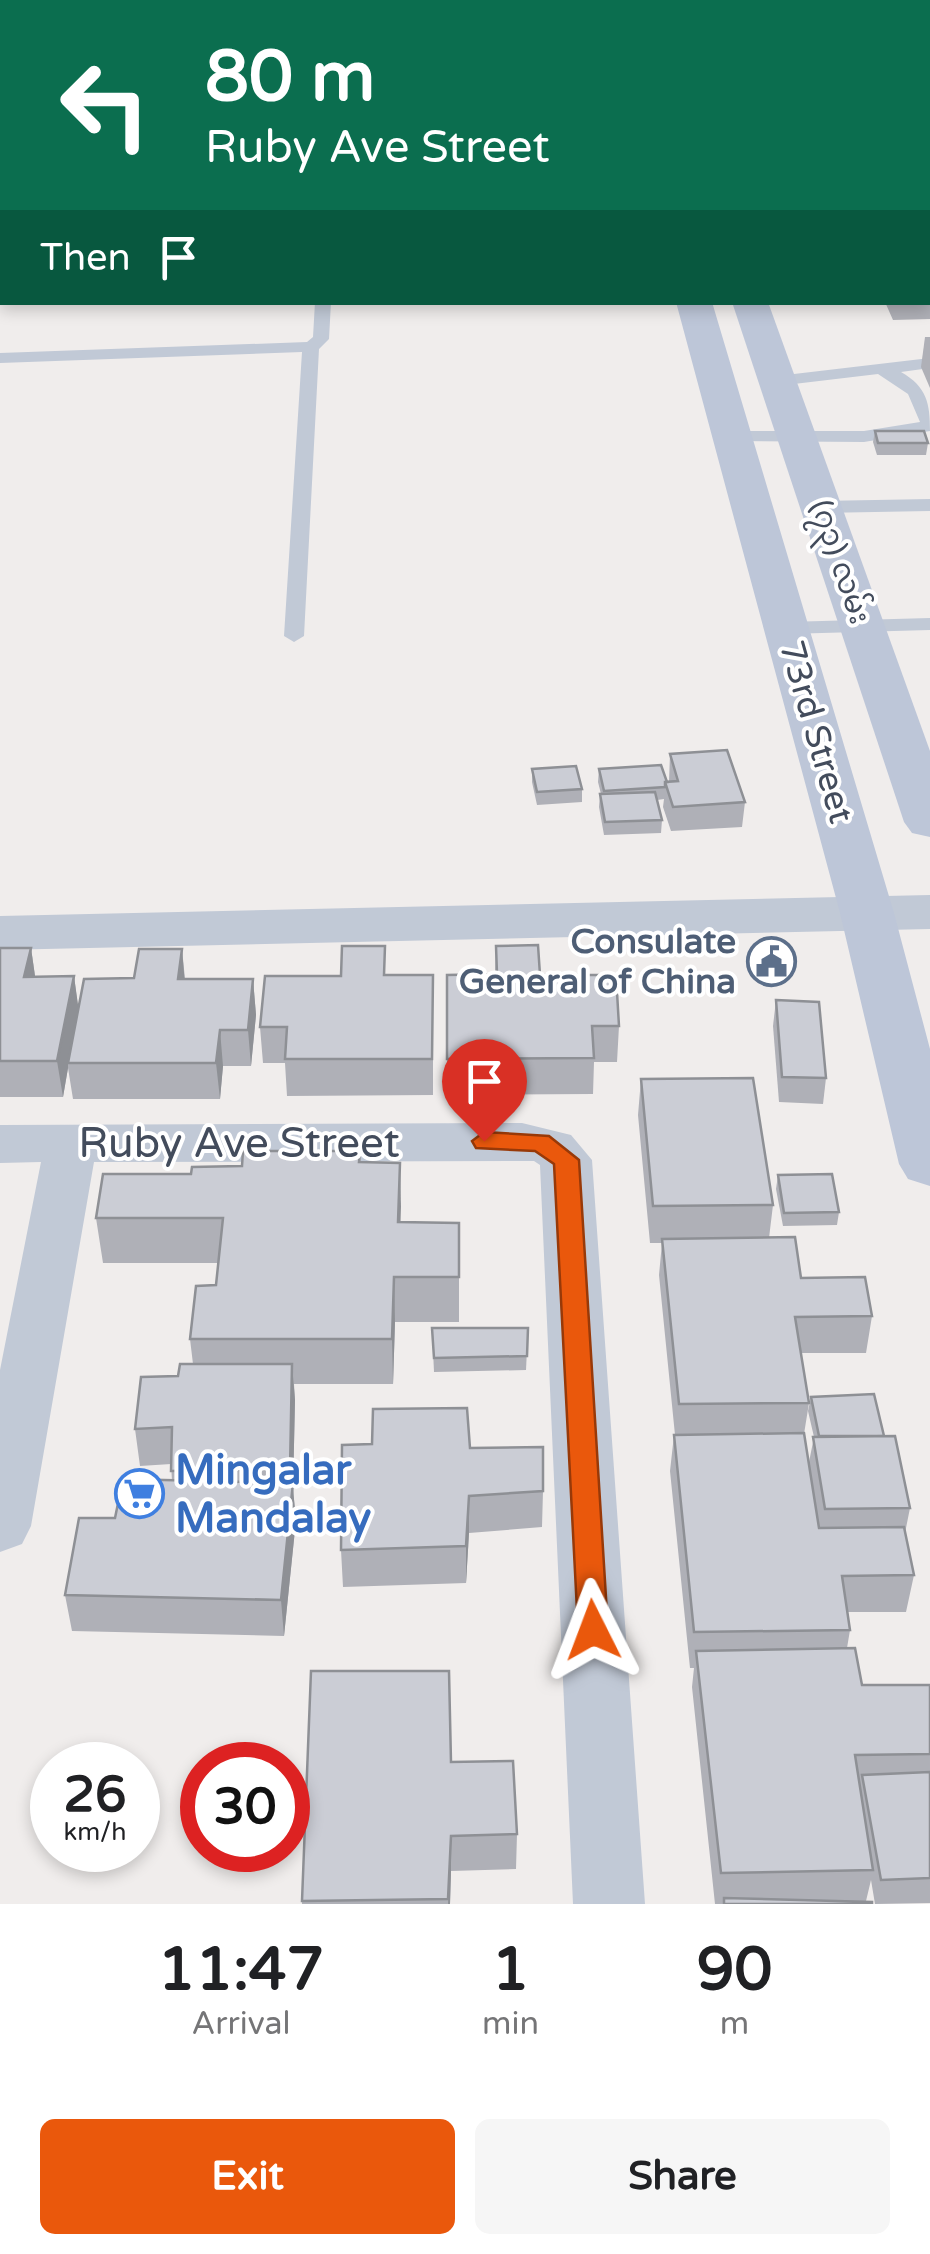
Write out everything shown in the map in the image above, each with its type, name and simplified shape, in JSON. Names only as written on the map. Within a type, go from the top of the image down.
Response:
[{"type":"main road","name":"73rd Street","points":[[695,305],[867,913],[930,1164]]},
{"type":"main road","name":"(၇၃) လမ်း","points":[[751,305],[930,822]]},
{"type":"street","points":[[0,933],[930,912]]},
{"type":"street","name":"Ruby Ave Street","points":[[0,1144],[522,1141],[552,1148],[566,1160],[608,1904]]},
{"type":"street","points":[[0,1526],[71,1144]]},
{"type":"lane","points":[[0,358],[311,347],[320,339],[323,305]]},
{"type":"lane","points":[[294,636],[311,347]]},
{"type":"lane","points":[[777,381],[930,363]]},
{"type":"lane","points":[[732,436],[917,432],[930,425],[922,397],[906,378],[883,370]]},
{"type":"lane","points":[[820,507],[930,505]]},
{"type":"lane","points":[[786,628],[930,624]]},
{"type":"building","points":[[875,431],[924,431],[928,443],[878,443]]},
{"type":"building","points":[[727,750],[745,802],[673,807],[665,782],[678,781],[670,754]]},
{"type":"building","points":[[661,765],[665,787],[604,791],[599,769]]},
{"type":"building","points":[[576,766],[582,789],[537,792],[532,769]]},
{"type":"building","points":[[655,792],[662,820],[605,822],[600,794]]},
{"type":"building","points":[[538,945],[540,975],[616,975],[619,1026],[592,1026],[594,1058],[447,1059],[447,975],[497,974],[496,946]]},
{"type":"building","points":[[342,946],[385,946],[384,975],[433,975],[432,1059],[285,1059],[287,1027],[260,1027],[265,976],[341,976]]},
{"type":"building","points":[[0,948],[31,948],[24,977],[74,976],[57,1061],[0,1061]]},
{"type":"building","points":[[139,949],[182,949],[178,979],[253,979],[248,1030],[220,1030],[216,1063],[68,1063],[84,979],[134,978]]},
{"type":"building","points":[[776,1000],[819,1002],[826,1078],[782,1077]]},
{"type":"building","points":[[753,1078],[773,1205],[653,1206],[641,1079]]},
{"type":"building","points":[[243,1151],[360,1151],[359,1162],[400,1163],[398,1222],[459,1223],[459,1277],[394,1277],[392,1339],[190,1339],[196,1286],[216,1285],[223,1218],[96,1218],[103,1174],[191,1174],[192,1167],[242,1166]]},
{"type":"building","points":[[832,1174],[839,1212],[784,1213],[778,1175]]},
{"type":"building","points":[[795,1237],[801,1278],[865,1277],[872,1316],[795,1317],[809,1403],[679,1404],[662,1239]]},
{"type":"building","points":[[432,1328],[528,1328],[527,1356],[434,1358]]},
{"type":"building","points":[[180,1364],[292,1364],[290,1469],[171,1471],[172,1427],[135,1429],[141,1377],[178,1376]]},
{"type":"building","points":[[874,1394],[884,1436],[819,1436],[811,1397]]},
{"type":"building","points":[[467,1408],[470,1448],[543,1447],[543,1491],[469,1496],[466,1546],[341,1550],[342,1445],[372,1444],[373,1409]]},
{"type":"building","points":[[804,1433],[819,1528],[904,1527],[914,1575],[842,1576],[850,1630],[694,1632],[674,1435]]},
{"type":"building","points":[[895,1436],[910,1508],[825,1509],[813,1437]]},
{"type":"building","points":[[123,1479],[293,1483],[281,1600],[65,1595],[79,1518],[115,1518]]},
{"type":"building","points":[[855,1648],[862,1685],[930,1685],[930,1754],[855,1755],[873,1870],[721,1873],[696,1651]]},
{"type":"building","points":[[311,1671],[449,1671],[451,1762],[513,1761],[517,1834],[451,1836],[448,1899],[302,1901],[303,1872],[310,1872]]},
{"type":"building","points":[[930,1772],[930,1878],[881,1880],[862,1775]]},
{"type":"building","points":[[724,1898],[872,1902],[872,1904],[724,1904]]},
{"type":"place","name":"Consulate General of China","points":[[771,962]]},
{"type":"place","name":"Mingalar Mandalay","points":[[140,1494]]},
{"type":"route","points":[[484,1141],[540,1143],[566,1160],[593,1630]]}]
